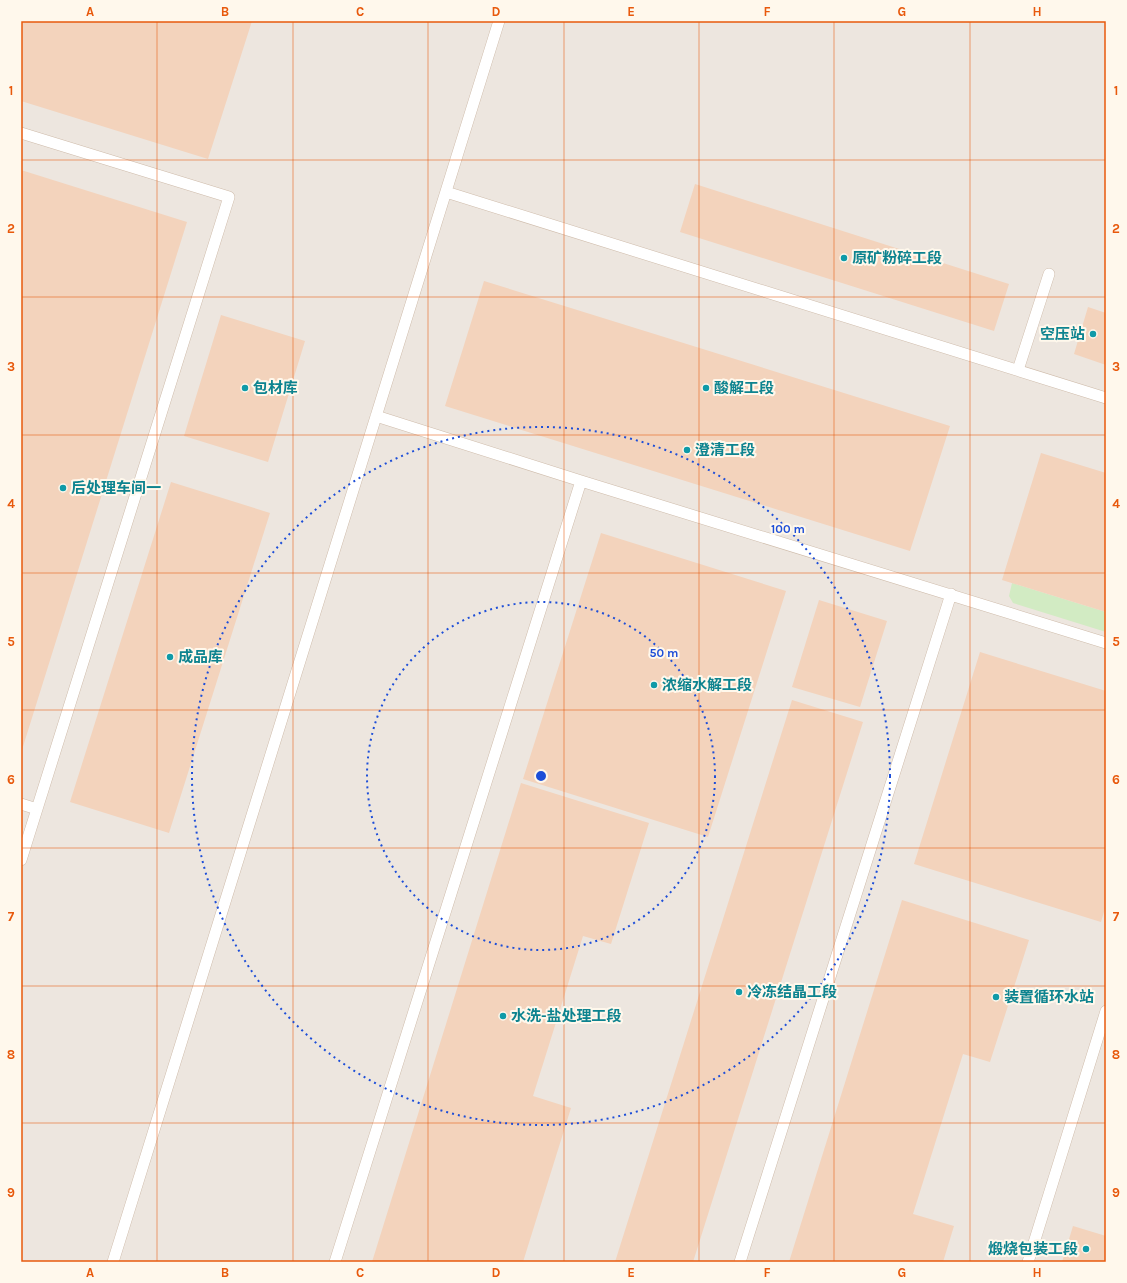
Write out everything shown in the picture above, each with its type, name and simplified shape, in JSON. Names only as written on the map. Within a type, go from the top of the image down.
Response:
[{"type":"lane","points":[[113,1262],[499,21]]},
{"type":"lane","points":[[21,132],[229,197],[21,860]]},
{"type":"lane","points":[[446,192],[1106,398]]},
{"type":"lane","points":[[1018,370],[1049,274]]},
{"type":"lane","points":[[376,416],[1106,643]]},
{"type":"lane","points":[[334,1262],[581,481]]},
{"type":"lane","points":[[740,1262],[950,594]]},
{"type":"lane","points":[[21,804],[37,809]]},
{"type":"lane","points":[[1028,1262],[1106,1011]]},
{"type":"shaded area","points":[[21,21],[1106,21],[1106,1262],[21,1262]]},
{"type":"green space","points":[[1012,583],[1106,612],[1106,632],[1013,603],[1009,596]]},
{"type":"building","points":[[21,21],[252,21],[208,159],[21,101]]},
{"type":"building","name":"后处理车间一","points":[[21,170],[187,222],[21,753]]},
{"type":"building","name":"原矿粉碎工段","points":[[695,184],[1009,284],[994,331],[680,232]]},
{"type":"building","points":[[484,281],[950,426],[910,551],[445,406]]},
{"type":"building","name":"空压站","points":[[1088,307],[1106,313],[1106,365],[1074,354]]},
{"type":"building","name":"包材库","points":[[221,315],[305,341],[268,462],[184,436]]},
{"type":"building","points":[[1041,453],[1106,473],[1106,612],[1002,580]]},
{"type":"building","name":"成品库","points":[[171,482],[270,513],[169,833],[70,802]]},
{"type":"building","name":"浓缩水解工段","points":[[601,533],[786,591],[708,837],[523,779]]},
{"type":"building","points":[[819,600],[887,621],[860,707],[792,687]]},
{"type":"building","points":[[980,652],[1106,691],[1106,905],[1101,922],[914,864]]},
{"type":"building","name":"冷冻结晶工段","points":[[792,700],[863,722],[693,1262],[615,1262]]},
{"type":"building","name":"水洗-盐处理工段","points":[[521,783],[649,823],[611,944],[583,936],[533,1096],[571,1108],[523,1262],[372,1262]]},
{"type":"building","points":[[902,900],[1029,940],[990,1062],[963,1054],[913,1214],[954,1226],[943,1262],[789,1262]]},
{"type":"building","name":"煅烧包装工段","points":[[1073,1226],[1106,1236],[1106,1262],[1062,1262]]},
{"type":"place","name":"原矿粉碎工段","points":[[844,258]]},
{"type":"place","name":"空压站","points":[[1093,334]]},
{"type":"place","name":"包材库","points":[[245,388]]},
{"type":"place","name":"酸解工段","points":[[706,388]]},
{"type":"place","name":"澄清工段","points":[[687,450]]},
{"type":"place","name":"后处理车间一","points":[[63,488]]},
{"type":"place","name":"成品库","points":[[170,657]]},
{"type":"place","name":"浓缩水解工段","points":[[654,685]]},
{"type":"place","name":"冷冻结晶工段","points":[[739,992]]},
{"type":"place","name":"装置循环水站","points":[[996,997]]},
{"type":"place","name":"水洗-盐处理工段","points":[[503,1016]]},
{"type":"place","name":"煅烧包装工段","points":[[1086,1249]]}]
